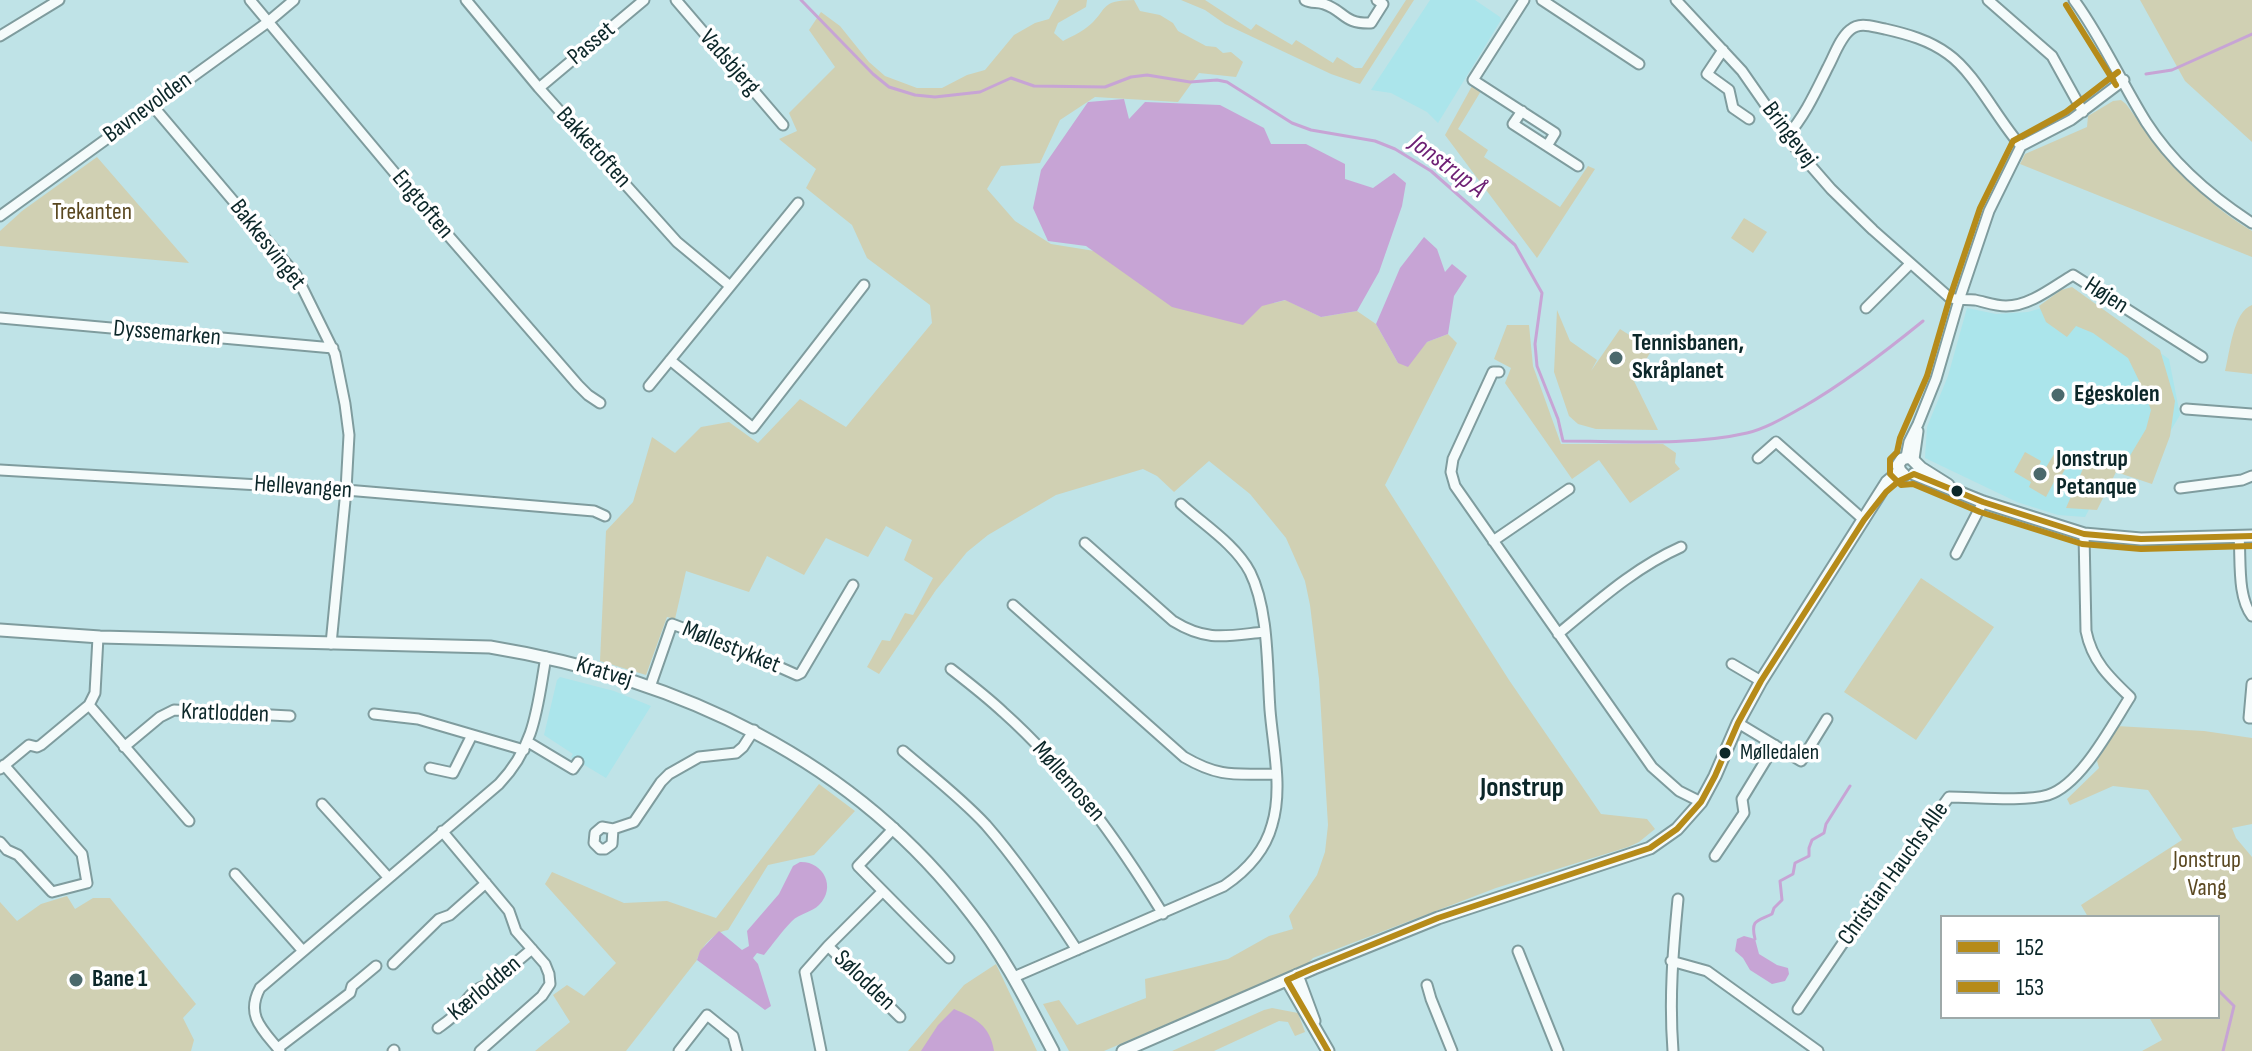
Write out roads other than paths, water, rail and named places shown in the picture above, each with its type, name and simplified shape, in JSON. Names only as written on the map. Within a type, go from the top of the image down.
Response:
[{"type":"street","points":[[0,36],[59,0]]},
{"type":"street","name":"Engtoften","points":[[250,0],[481,275],[588,395],[600,403]]},
{"type":"street","name":"Bavnevolden","points":[[0,216],[294,0]]},
{"type":"street","name":"Bakketoften","points":[[466,0],[539,88],[677,242],[730,286]]},
{"type":"street","name":"Passet","points":[[539,88],[644,0]]},
{"type":"street","name":"Vadsbjerg","points":[[676,0],[783,125]]},
{"type":"street","points":[[1305,0],[1323,3],[1355,24],[1371,23],[1383,4],[1377,0]]},
{"type":"street","points":[[1524,0],[1473,80],[1555,133],[1547,146]]},
{"type":"street","points":[[1542,0],[1639,64]]},
{"type":"street","name":"Bringevej","points":[[1676,0],[1742,71],[1787,136],[1846,204],[1950,298],[1959,300]]},
{"type":"street","points":[[1988,0],[2052,56],[2083,112]]},
{"type":"street","points":[[2074,0],[2146,121],[2170,154],[2225,206],[2252,223]]},
{"type":"street","points":[[1787,136],[1816,92],[1838,47],[1850,30],[1862,24],[1906,34],[1933,44],[1951,56],[2021,146]]},
{"type":"street","points":[[1723,50],[1707,74],[1729,90],[1733,108],[1749,119]]},
{"type":"street","points":[[1123,1051],[1438,918],[1650,848],[1677,829],[1701,802],[1761,681],[1887,482],[1909,467],[1918,424],[1933,388],[1989,211],[2021,146],[2083,112],[2124,80]]},
{"type":"street","name":"Bakkesvinget","points":[[152,105],[296,275],[333,348],[349,435],[331,644]]},
{"type":"street","points":[[1522,111],[1513,124],[1578,166]]},
{"type":"street","points":[[649,386],[798,203]]},
{"type":"street","points":[[1866,308],[1910,264]]},
{"type":"street","name":"Højen","points":[[1959,300],[1970,299],[2004,306],[2017,304],[2036,297],[2073,275],[2202,357]]},
{"type":"street","points":[[670,360],[753,428],[864,285]]},
{"type":"street","name":"Dyssemarken","points":[[0,318],[333,348]]},
{"type":"street","points":[[1499,372],[1493,372],[1453,459],[1451,472],[1455,486],[1652,767],[1679,791],[1701,802]]},
{"type":"street","points":[[2186,409],[2252,414]]},
{"type":"street","points":[[1758,458],[1776,442],[1864,520]]},
{"type":"street","points":[[1909,467],[1942,480],[1954,491],[2084,534],[2141,539],[2252,536]]},
{"type":"street","name":"Hellevangen","points":[[0,470],[346,490],[594,511],[605,516]]},
{"type":"street","points":[[2180,488],[2252,476]]},
{"type":"street","points":[[1493,541],[1569,489]]},
{"type":"street","points":[[1956,554],[1983,502]]},
{"type":"street","points":[[1014,977],[1224,886],[1244,871],[1261,850],[1272,827],[1276,803],[1275,774],[1259,596],[1249,572],[1235,551],[1181,504]]},
{"type":"street","name":"Christian Hauchs Alle","points":[[1798,1009],[1949,797],[1997,798],[2051,794],[2084,767],[2130,697],[2104,672],[2089,645],[2084,534]]},
{"type":"street","points":[[2239,536],[2244,597],[2252,616]]},
{"type":"street","points":[[1085,543],[1173,621],[1189,631],[1221,637],[1264,632]]},
{"type":"street","points":[[1558,634],[1631,575],[1681,547]]},
{"type":"street","name":"Møllestykket","points":[[650,687],[672,624],[797,675],[801,673],[853,585]]},
{"type":"street","points":[[1013,605],[1184,757],[1205,769],[1226,774],[1275,774]]},
{"type":"street","name":"Kratvej","points":[[0,630],[98,637],[478,646],[546,657],[598,670],[694,703],[754,730],[802,758],[894,828],[952,888],[974,917],[1014,977],[1053,1051]]},
{"type":"street","points":[[0,842],[18,855],[52,892],[87,883],[82,854],[2,767],[29,745],[41,745],[89,705],[95,693],[98,637]]},
{"type":"street","points":[[376,966],[352,986],[350,993],[279,1050],[256,1022],[255,999],[260,988],[515,768],[536,716],[546,657]]},
{"type":"street","points":[[1732,664],[1761,681]]},
{"type":"street","name":"Møllemosen","points":[[951,669],[1004,712],[1083,798],[1122,848],[1163,914]]},
{"type":"street","points":[[2252,684],[2249,718],[2252,718]]},
{"type":"street","points":[[89,705],[189,821]]},
{"type":"street","name":"Kratlodden","points":[[124,747],[160,717],[174,710],[290,716]]},
{"type":"street","points":[[374,714],[418,719],[472,735],[526,746],[573,769],[578,762]]},
{"type":"street","points":[[1738,723],[1801,761],[1827,719]]},
{"type":"street","points":[[613,829],[634,822],[669,774],[699,757],[736,753],[754,730]]},
{"type":"street","points":[[430,768],[453,773],[472,735]]},
{"type":"street","points":[[1715,856],[1744,813],[1742,799],[1775,745]]},
{"type":"street","points":[[903,751],[985,825],[1047,903],[1077,950]]},
{"type":"street","points":[[322,804],[388,877]]},
{"type":"street","points":[[894,828],[858,866],[949,958]]},
{"type":"street","name":"Kærlodden","points":[[442,831],[509,911],[516,931],[545,964],[549,974],[550,984],[542,996],[480,1051]]},
{"type":"street","points":[[235,874],[303,951]]},
{"type":"street","points":[[393,964],[439,919],[450,915],[486,883]]},
{"type":"street","name":"Sølodden","points":[[821,1051],[805,972],[882,892]]},
{"type":"street","points":[[1673,1051],[1671,961],[1678,899]]},
{"type":"street","name":"Sølodden","points":[[828,946],[900,1017]]},
{"type":"street","name":"Kærlodden","points":[[438,1028],[482,986],[489,985],[532,949]]},
{"type":"street","points":[[1518,951],[1558,1051]]},
{"type":"street","points":[[1671,961],[1707,971],[1818,1051]]},
{"type":"street","points":[[1292,978],[1310,1007],[1328,1051]]},
{"type":"street","points":[[1427,985],[1452,1051]]},
{"type":"street","points":[[679,1051],[707,1015],[733,1036],[737,1051]]},
{"type":"waterway","name":"Jonstrup Å","points":[[801,0],[873,74],[889,87],[915,95],[935,97],[980,92],[1011,78],[1034,86],[1105,87],[1131,77],[1147,75],[1190,82],[1217,80],[1227,82],[1292,123],[1311,130],[1375,141],[1395,149],[1431,171],[1515,245],[1542,293],[1535,344],[1537,366],[1558,419],[1563,441],[1703,440],[1754,431],[1783,418],[1835,387],[1923,321]]},
{"type":"waterway","name":"Jonstrup Å","points":[[2146,74],[2172,70],[2252,34]]},
{"type":"waterway","points":[[1755,939],[1754,924],[1772,914],[1782,900],[1780,881],[1793,874],[1795,863],[1809,856],[1812,840],[1824,833],[1826,824],[1850,786]]},
{"type":"waterway","points":[[2220,992],[2234,1006],[2223,1051]]},
{"type":"place","name":"Tennisbanen, Skråplanet","points":[[1616,358]]},
{"type":"place","name":"Egeskolen","points":[[2058,395]]},
{"type":"place","name":"Jonstrup Petanque","points":[[2040,474]]},
{"type":"place","name":"Mølledalen","points":[[1725,753]]},
{"type":"place","name":"Bane 1","points":[[76,980]]},
{"type":"district","name":"Jonstrup","points":[[1522,789]]},
{"type":"park label","name":"Trekanten","points":[[92,213]]},
{"type":"park label","name":"Jonstrup Vang","points":[[2207,875]]}]
